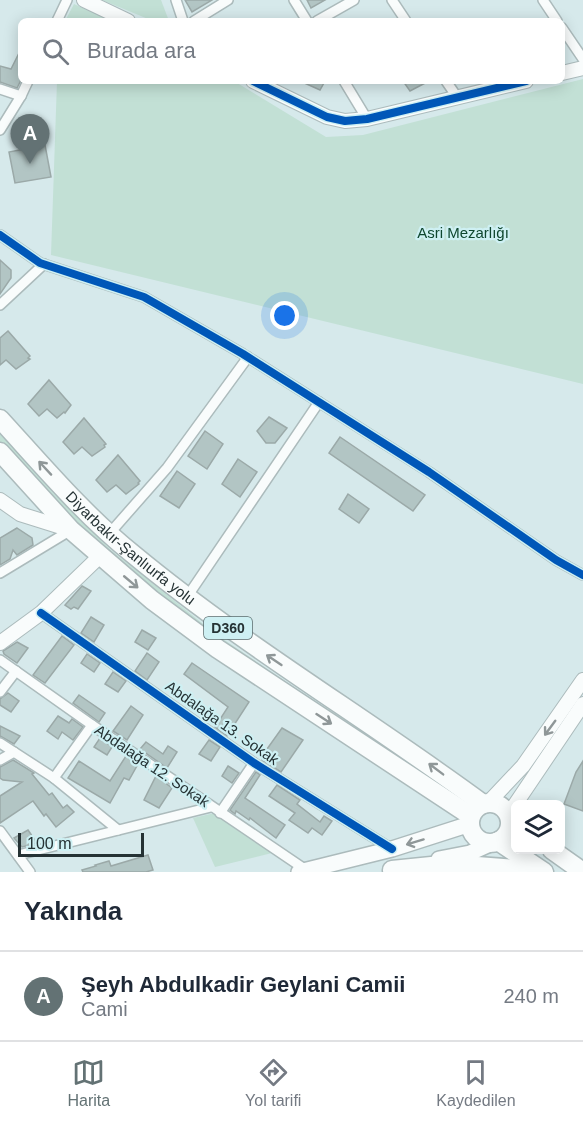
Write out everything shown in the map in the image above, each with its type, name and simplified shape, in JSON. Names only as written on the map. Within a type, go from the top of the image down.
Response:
[{"type":"highway","name":"Diyarbakır-Şanlıurfa yolu","points":[[0,418],[109,534],[239,636],[424,761],[478,812]]},
{"type":"highway","name":"Diyarbakır-Şanlıurfa yolu","points":[[0,452],[71,530],[152,600],[218,649],[478,812]]},
{"type":"highway","points":[[495,842],[507,833],[511,820],[500,806],[478,812],[471,830],[480,840],[495,842],[544,872]]},
{"type":"highway","points":[[559,854],[583,872]]},
{"type":"highway","points":[[387,871],[454,864],[518,869],[527,872]]},
{"type":"main road","points":[[303,871],[392,849],[478,812]]},
{"type":"main road","points":[[387,871],[470,853],[495,842]]},
{"type":"street","points":[[58,18],[67,0]]},
{"type":"street","points":[[84,0],[122,18]]},
{"type":"street","points":[[176,0],[182,18]]},
{"type":"street","points":[[199,18],[228,0]]},
{"type":"street","points":[[294,0],[305,18]]},
{"type":"street","points":[[322,18],[354,0]]},
{"type":"street","points":[[392,0],[404,18]]},
{"type":"street","points":[[543,0],[555,18]]},
{"type":"street","points":[[565,32],[583,59]]},
{"type":"street","points":[[565,72],[583,68]]},
{"type":"street","points":[[0,130],[27,84]]},
{"type":"street","points":[[259,84],[327,117],[345,121],[367,119],[513,84]]},
{"type":"street","points":[[346,84],[367,119]]},
{"type":"street","points":[[448,84],[457,97]]},
{"type":"street","points":[[0,89],[21,96]]},
{"type":"street","points":[[0,235],[44,264],[144,297],[248,357],[429,472],[556,560],[583,575]]},
{"type":"street","points":[[0,305],[44,264]]},
{"type":"street","points":[[109,534],[167,468],[248,357]]},
{"type":"street","points":[[187,597],[319,402]]},
{"type":"street","points":[[0,500],[20,514],[71,530]]},
{"type":"street","points":[[0,573],[71,530]]},
{"type":"street","points":[[0,643],[41,613],[100,556]]},
{"type":"street","name":"Abdalağa 13. Sokak","points":[[41,613],[254,763],[392,849]]},
{"type":"street","name":"Abdalağa 12. Sokak","points":[[0,660],[303,871]]},
{"type":"street","points":[[0,692],[16,671]]},
{"type":"street","points":[[478,812],[523,766],[583,680]]},
{"type":"street","points":[[523,800],[583,704]]},
{"type":"street","points":[[54,778],[92,725]]},
{"type":"street","points":[[0,743],[54,778],[118,830]]},
{"type":"street","points":[[0,760],[14,752]]},
{"type":"street","points":[[220,813],[254,763]]},
{"type":"street","points":[[18,855],[211,807]]},
{"type":"street","points":[[0,832],[30,872]]},
{"type":"green space","points":[[102,0],[161,0],[168,18],[146,18]]},
{"type":"green space","points":[[74,4],[104,18],[67,18]]},
{"type":"green space","name":"Asri Mezarlığı","points":[[583,79],[583,384],[51,255],[57,84],[239,84],[326,137],[363,135]]},
{"type":"green space","points":[[0,434],[54,494],[112,551],[217,635],[475,804],[467,811],[199,629],[74,524],[0,444]]},
{"type":"green space","points":[[215,813],[272,853],[215,867],[193,818]]},
{"type":"building","points":[[185,0],[212,0],[192,12]]},
{"type":"building","points":[[307,0],[325,0],[311,8]]},
{"type":"building","points":[[18,55],[19,84],[17,88],[0,82],[0,66],[11,69]]},
{"type":"building","points":[[307,84],[323,84],[320,90]]},
{"type":"building","points":[[405,84],[423,84],[410,91]]},
{"type":"building","points":[[45,145],[51,177],[15,183],[9,152]]},
{"type":"building","points":[[0,260],[11,270],[11,278],[0,294]]},
{"type":"building","points":[[8,331],[30,356],[28,358],[30,359],[16,369],[6,360],[0,365],[0,338]]},
{"type":"building","points":[[49,380],[71,405],[57,418],[47,409],[39,416],[28,404]]},
{"type":"building","points":[[269,417],[287,428],[275,443],[266,443],[257,431]]},
{"type":"building","points":[[84,418],[106,444],[92,456],[82,447],[74,454],[63,442]]},
{"type":"building","points":[[205,431],[223,444],[207,469],[188,456]]},
{"type":"building","points":[[340,437],[425,495],[413,511],[329,453]]},
{"type":"building","points":[[118,455],[140,481],[126,494],[116,485],[107,492],[96,480]]},
{"type":"building","points":[[238,459],[257,472],[240,497],[222,484]]},
{"type":"building","points":[[177,471],[195,484],[179,508],[160,496]]},
{"type":"building","points":[[348,494],[369,509],[359,523],[339,509]]},
{"type":"building","points":[[17,528],[32,538],[33,545],[17,555],[13,550],[10,559],[0,565],[0,538]]},
{"type":"building","points":[[82,586],[91,591],[78,609],[74,607],[71,609],[65,605]]},
{"type":"building","points":[[91,617],[104,625],[94,642],[81,633]]},
{"type":"building","points":[[142,630],[156,638],[148,650],[135,642]]},
{"type":"building","points":[[62,636],[74,645],[45,683],[33,675]]},
{"type":"building","points":[[17,642],[28,648],[17,663],[3,651]]},
{"type":"building","points":[[147,653],[159,662],[147,680],[135,671]]},
{"type":"building","points":[[87,654],[100,663],[94,672],[81,663]]},
{"type":"building","points":[[192,663],[249,702],[227,736],[215,727],[228,707],[184,674]]},
{"type":"building","points":[[113,672],[126,681],[118,692],[105,684]]},
{"type":"building","points":[[8,693],[19,701],[11,712],[0,705],[0,699]]},
{"type":"building","points":[[79,695],[105,713],[99,722],[73,703]]},
{"type":"building","points":[[131,706],[143,715],[127,740],[113,731]]},
{"type":"building","points":[[58,716],[69,723],[72,719],[83,727],[73,740],[62,732],[58,739],[47,731]]},
{"type":"building","points":[[0,726],[20,736],[14,744],[0,736]]},
{"type":"building","points":[[282,728],[303,740],[281,772],[262,760],[262,756]]},
{"type":"building","points":[[100,738],[112,747],[107,755],[94,747]]},
{"type":"building","points":[[209,740],[220,747],[211,761],[199,754]]},
{"type":"building","points":[[146,742],[163,754],[168,746],[177,752],[167,768],[140,749]]},
{"type":"building","points":[[126,756],[138,764],[129,780],[124,778],[110,803],[68,778],[79,761],[110,781]]},
{"type":"building","points":[[13,760],[34,773],[32,774],[49,795],[52,793],[63,808],[67,805],[74,812],[56,827],[33,801],[0,823],[0,796],[22,782],[0,778],[0,767]]},
{"type":"building","points":[[583,761],[583,811],[565,804],[576,772]]},
{"type":"building","points":[[228,766],[239,773],[232,783],[222,776]]},
{"type":"building","points":[[256,772],[260,775],[245,798],[285,825],[276,838],[250,818],[249,820],[236,811],[235,814],[230,810]]},
{"type":"building","points":[[156,776],[172,788],[159,808],[144,800]]},
{"type":"building","points":[[277,785],[300,800],[297,804],[320,822],[324,816],[332,821],[322,835],[312,828],[308,833],[289,820],[295,813],[269,796]]},
{"type":"building","points":[[28,830],[37,843],[22,847],[14,838]]},
{"type":"building","points":[[148,855],[153,870],[146,872],[83,872],[82,870],[109,861],[111,866]]},
{"type":"cycle path","points":[[259,84],[327,117],[345,121],[367,119],[513,84]]},
{"type":"cycle path","points":[[0,235],[40,263],[144,297],[243,354],[429,472],[556,560],[583,575]]},
{"type":"cycle path","points":[[41,613],[254,763],[392,849]]},
{"type":"place","name":"Şeyh Abdulkadir Geylani Camii","points":[[30,164]]}]
